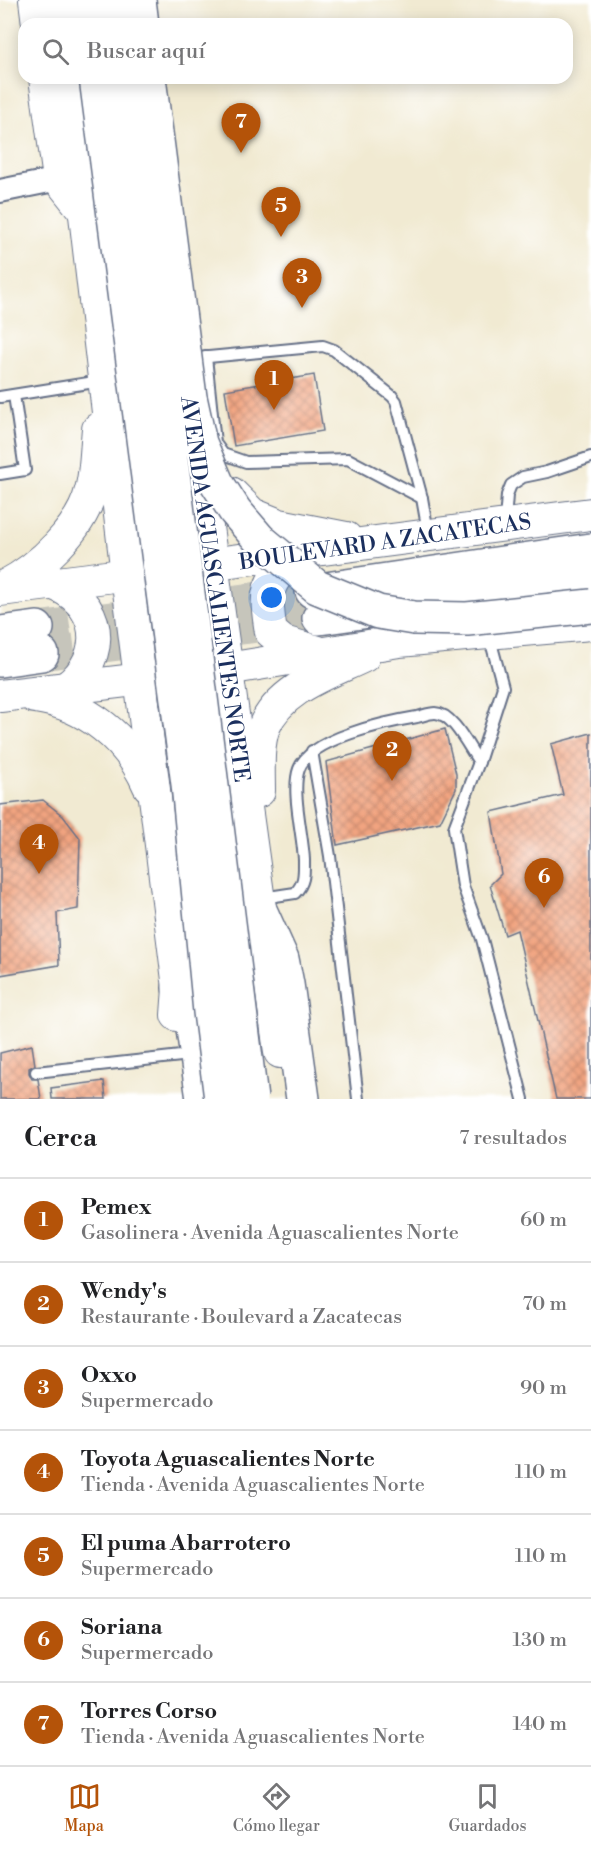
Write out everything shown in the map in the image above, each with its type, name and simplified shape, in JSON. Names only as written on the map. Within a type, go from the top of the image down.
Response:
[{"type":"main road","points":[[35,0],[37,18]]},
{"type":"main road","points":[[59,0],[61,18]]},
{"type":"main road","points":[[85,0],[87,18]]},
{"type":"main road","points":[[111,0],[113,18]]},
{"type":"main road","points":[[137,0],[140,18]]},
{"type":"main road","points":[[153,0],[155,18]]},
{"type":"main road","points":[[46,84],[59,179],[86,213]]},
{"type":"main road","points":[[70,84],[155,807],[179,988],[177,1021],[187,1099]]},
{"type":"main road","points":[[97,84],[188,784],[210,1012],[221,1099]]},
{"type":"main road","name":"AVENIDA AGUASCALIENTES NORTE","points":[[122,84],[251,1099]]},
{"type":"main road","points":[[149,84],[192,408],[200,442],[217,483],[235,511],[259,539],[317,587],[378,612],[414,618],[467,619],[591,606]]},
{"type":"main road","name":"AVENIDA AGUASCALIENTES NORTE","points":[[149,84],[174,283],[195,358],[195,438],[287,1099]]},
{"type":"main road","points":[[164,84],[181,215],[174,283]]},
{"type":"main road","points":[[0,589],[19,579],[56,549],[70,531],[91,491],[104,381]]},
{"type":"main road","points":[[195,438],[231,493],[252,514],[279,525],[370,543]]},
{"type":"main road","name":"BOULEVARD A ZACATECAS","points":[[0,589],[295,554],[591,514]]},
{"type":"main road","name":"BOULEVARD A ZACATECAS","points":[[591,550],[316,604],[591,580]]},
{"type":"main road","points":[[295,554],[274,577],[268,593],[271,632],[283,642],[322,653]]},
{"type":"main road","points":[[51,583],[75,595],[91,617],[94,630],[94,644],[86,669],[66,688]]},
{"type":"main road","points":[[1,696],[227,669],[399,641],[591,624]]},
{"type":"main road","points":[[0,633],[40,641],[0,660]]},
{"type":"main road","points":[[252,842],[258,821],[259,756],[264,727],[274,711],[285,697],[303,686],[371,652],[399,641]]},
{"type":"main road","points":[[1,696],[21,695],[59,703],[95,720],[124,745],[136,761],[145,777],[155,807]]},
{"type":"main road","points":[[150,765],[152,745],[161,727],[169,720],[187,713],[208,714],[225,724],[236,742],[238,752]]},
{"type":"main road","points":[[259,904],[282,959],[297,1044],[303,1099]]},
{"type":"main road","points":[[179,988],[192,1022],[203,1099]]},
{"type":"street","points":[[0,191],[59,179]]},
{"type":"lane","points":[[422,498],[348,459],[246,462],[223,454],[215,444],[195,358],[323,346],[334,350],[396,401],[422,498],[429,535]]},
{"type":"lane","points":[[0,397],[104,381]]},
{"type":"lane","points":[[0,474],[25,470],[14,395]]},
{"type":"lane","points":[[505,525],[507,495],[511,485],[524,477],[591,457]]},
{"type":"lane","points":[[489,634],[503,687],[479,762],[454,828],[463,886],[482,939],[523,1099]]},
{"type":"lane","points":[[259,904],[295,893],[304,879],[297,791],[299,768],[312,751],[345,736],[386,722],[436,713],[451,720],[479,762]]},
{"type":"lane","points":[[312,751],[330,856],[358,1099]]},
{"type":"lane","points":[[36,1072],[181,1056]]},
{"type":"building","points":[[314,375],[323,431],[234,446],[225,390]]},
{"type":"building","points":[[445,729],[456,774],[456,789],[440,822],[337,845],[326,762]]},
{"type":"building","points":[[591,733],[591,1099],[556,1099],[517,930],[505,935],[490,885],[501,874],[491,812],[563,795],[551,744]]},
{"type":"building","points":[[43,800],[63,816],[80,838],[78,909],[57,913],[59,965],[0,975],[0,805]]},
{"type":"building","points":[[32,1045],[35,1065],[29,1068],[29,1073],[32,1079],[38,1079],[41,1099],[0,1099],[0,1053]]},
{"type":"building","points":[[104,1081],[106,1099],[52,1099],[51,1088]]},
{"type":"tunnel","points":[[37,628],[312,591]]},
{"type":"tunnel","points":[[42,654],[319,618]]},
{"type":"place","name":"Torres Corso","points":[[241,153]]},
{"type":"place","name":"El puma Abarrotero","points":[[281,237]]},
{"type":"place","name":"Oxxo","points":[[302,308]]},
{"type":"place","name":"Pemex","points":[[274,410]]},
{"type":"place","name":"Wendy's","points":[[392,781]]},
{"type":"place","name":"Toyota Aguascalientes Norte","points":[[39,874]]},
{"type":"place","name":"Soriana","points":[[544,908]]}]
